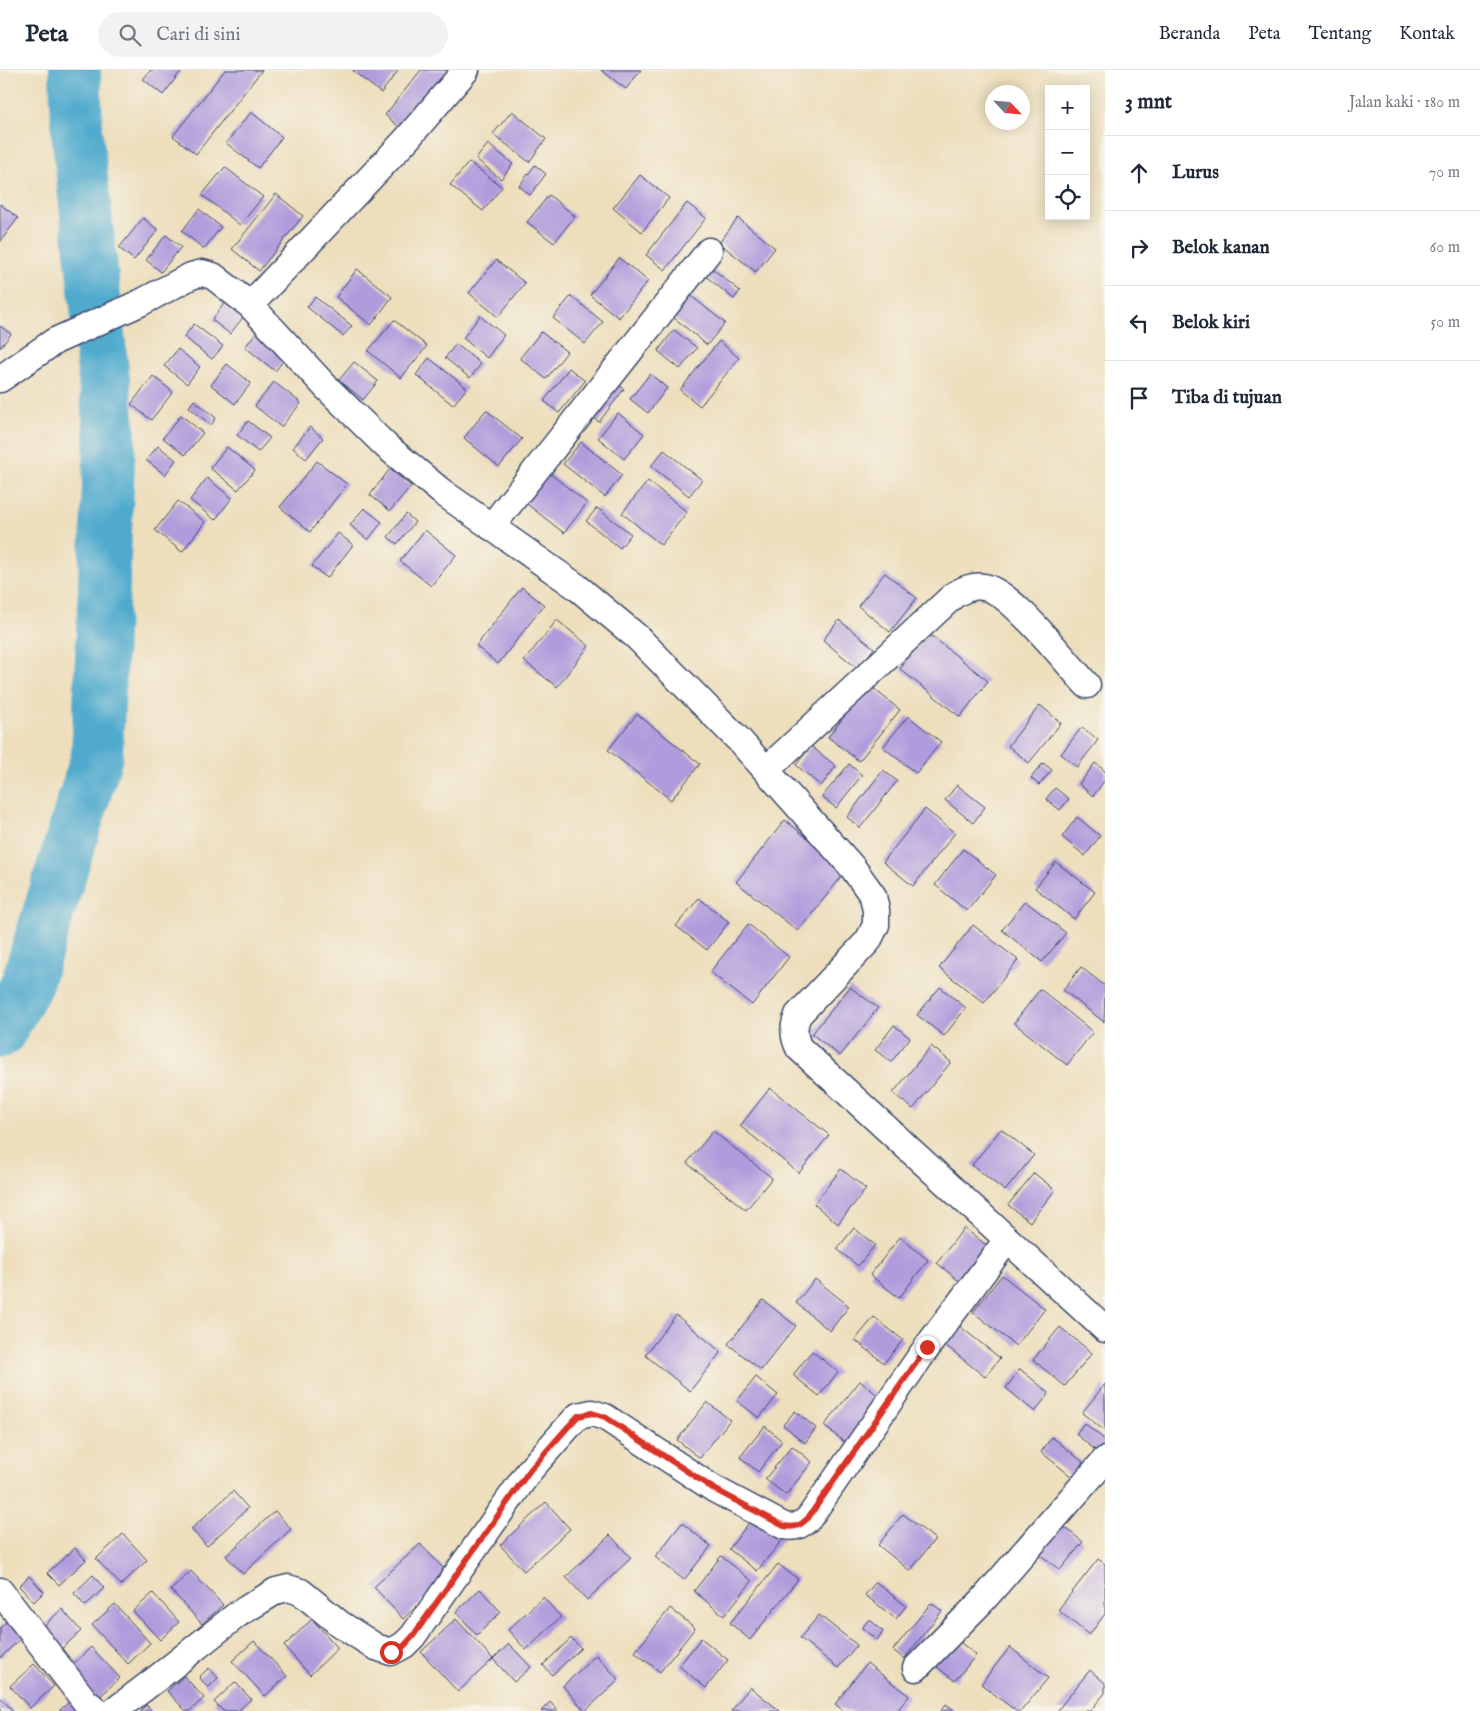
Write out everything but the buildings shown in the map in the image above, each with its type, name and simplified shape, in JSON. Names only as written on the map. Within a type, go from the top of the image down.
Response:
[{"type":"street","points":[[250,305],[406,140],[466,70]]},
{"type":"street","points":[[491,527],[709,251]]},
{"type":"street","points":[[0,379],[56,341],[140,303],[191,276],[202,273],[213,276],[250,305],[326,387],[386,446],[442,492],[577,587],[637,637],[766,770],[853,868],[873,896],[876,910],[876,925],[868,941],[798,1014],[794,1026],[795,1038],[799,1048],[1105,1329]]},
{"type":"street","points":[[766,770],[954,595],[968,588],[985,586],[1002,595],[1020,610],[1086,685]]},
{"type":"street","points":[[114,1711],[238,1614],[276,1591],[288,1588],[301,1592],[340,1624],[376,1647],[391,1652],[404,1646],[530,1470],[578,1416],[592,1413],[605,1417],[714,1489],[784,1526],[793,1528],[801,1525],[808,1518],[927,1347],[1007,1240]]},
{"type":"street","points":[[916,1668],[982,1600],[1105,1460]]},
{"type":"street","points":[[0,1591],[85,1701],[97,1711]]},
{"type":"waterway","points":[[0,1032],[26,985],[97,756],[110,436],[77,131],[75,70]]},
{"type":"route","points":[[391,1652],[404,1646],[413,1636],[530,1470],[578,1416],[592,1413],[605,1417],[714,1489],[784,1526],[793,1528],[801,1525],[808,1518],[927,1347]]}]
